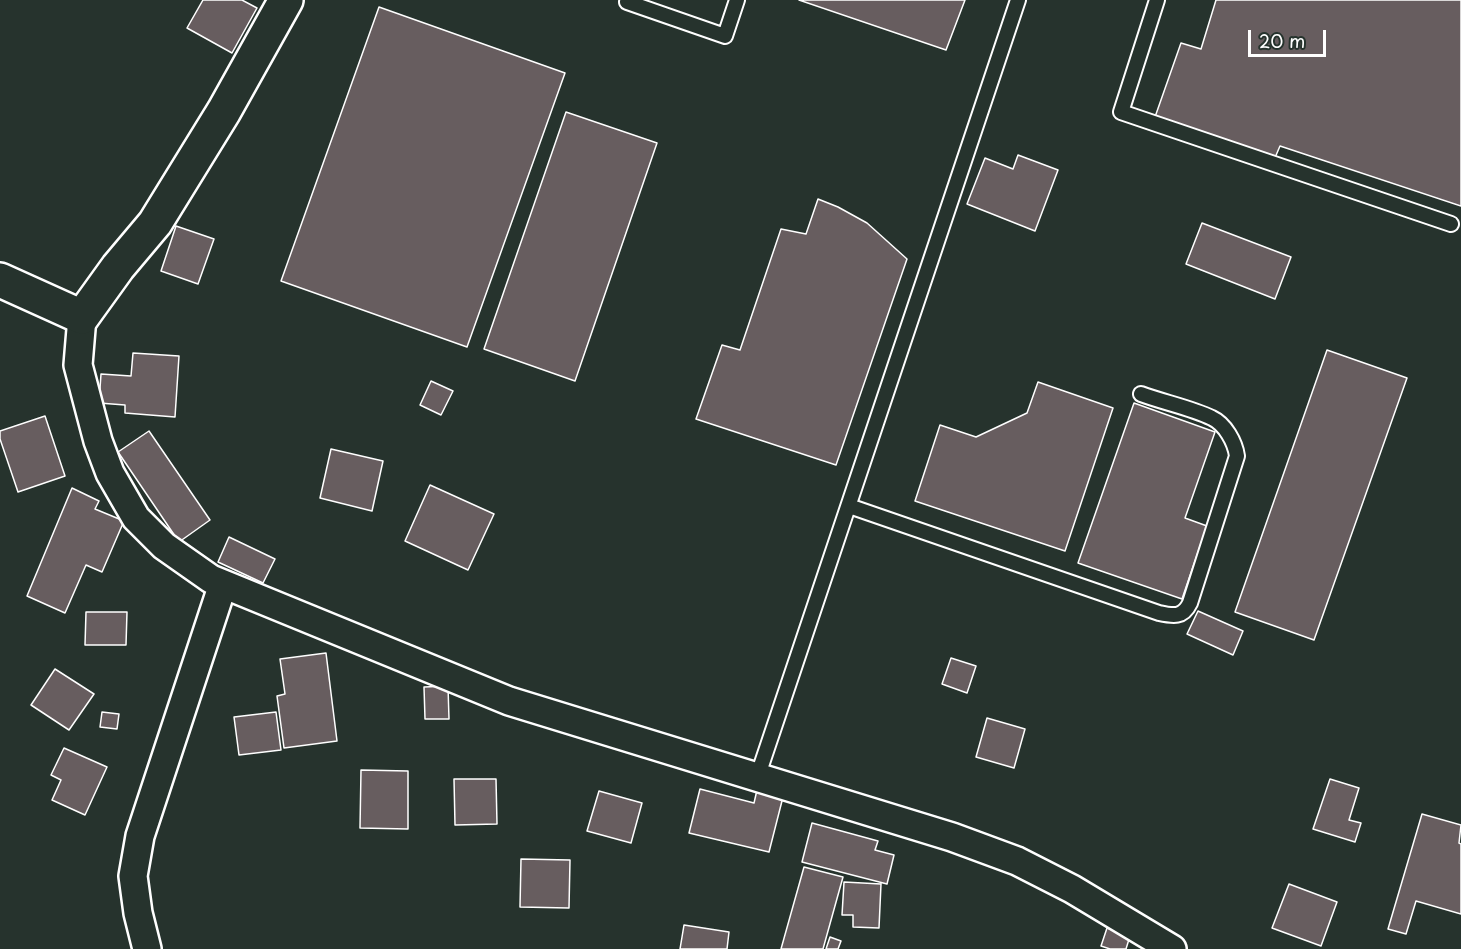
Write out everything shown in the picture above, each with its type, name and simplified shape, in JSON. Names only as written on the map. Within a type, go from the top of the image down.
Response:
[{"type":"street","points":[[286,0],[224,111],[162,213],[118,267],[82,317],[78,365],[98,441],[110,473],[136,518],[157,539],[211,579],[223,584],[509,701],[952,837],[1017,861],[1072,889],[1172,949]]},
{"type":"street","points":[[0,280],[82,317]]},
{"type":"street","points":[[147,949],[138,913],[133,876],[140,836],[223,584]]},
{"type":"lane","points":[[627,2],[725,36],[737,0]]},
{"type":"lane","points":[[757,778],[1018,0]]},
{"type":"lane","points":[[1157,0],[1121,112],[1451,224]]},
{"type":"lane","points":[[849,506],[1159,613],[1180,615],[1186,612],[1190,603],[1237,456],[1236,448],[1229,435],[1214,418],[1141,394]]},
{"type":"building","points":[[203,0],[242,0],[257,8],[232,53],[187,28]]},
{"type":"building","points":[[799,0],[965,0],[946,50]]},
{"type":"building","points":[[1216,0],[1461,0],[1461,206],[1280,146],[1274,160],[1155,117],[1181,43],[1201,49]]},
{"type":"building","points":[[379,7],[565,73],[467,347],[281,281]]},
{"type":"building","points":[[566,112],[657,143],[575,381],[484,349]]},
{"type":"building","points":[[1018,155],[1058,170],[1035,231],[967,204],[985,158],[1013,169]]},
{"type":"building","points":[[818,199],[867,223],[907,259],[836,465],[696,419],[722,345],[740,350],[781,229],[806,234]]},
{"type":"building","points":[[1202,223],[1291,257],[1275,299],[1186,264]]},
{"type":"building","points":[[176,226],[214,239],[198,284],[161,271]]},
{"type":"building","points":[[1327,350],[1407,378],[1314,640],[1235,612]]},
{"type":"building","points":[[133,353],[179,356],[175,417],[125,413],[125,405],[99,403],[101,374],[131,376]]},
{"type":"building","points":[[431,381],[453,391],[441,415],[420,405]]},
{"type":"building","points":[[1038,382],[1113,408],[1065,551],[915,501],[940,425],[976,437],[1027,413]]},
{"type":"building","points":[[1134,403],[1215,432],[1185,518],[1207,526],[1182,599],[1078,563]]},
{"type":"building","points":[[45,416],[65,476],[18,492],[0,439],[0,431]]},
{"type":"building","points":[[149,431],[210,520],[179,542],[118,452]]},
{"type":"building","points":[[331,449],[383,461],[372,511],[320,498]]},
{"type":"building","points":[[430,485],[494,514],[468,570],[405,541]]},
{"type":"building","points":[[72,488],[99,501],[95,509],[124,521],[102,572],[86,565],[65,613],[27,596]]},
{"type":"building","points":[[229,537],[275,559],[263,583],[218,562]]},
{"type":"building","points":[[1198,611],[1243,631],[1233,655],[1187,634]]},
{"type":"building","points":[[86,612],[127,612],[126,645],[85,645]]},
{"type":"building","points":[[326,653],[337,741],[284,748],[277,696],[285,694],[280,659]]},
{"type":"building","points":[[951,658],[976,666],[967,693],[942,684]]},
{"type":"building","points":[[55,669],[94,694],[69,730],[31,705]]},
{"type":"building","points":[[448,686],[449,719],[425,719],[424,687]]},
{"type":"building","points":[[102,712],[119,714],[117,729],[100,727]]},
{"type":"building","points":[[276,712],[281,750],[239,755],[234,717]]},
{"type":"building","points":[[987,718],[1025,729],[1014,768],[976,757]]},
{"type":"building","points":[[64,748],[107,767],[85,815],[52,800],[61,780],[51,775]]},
{"type":"building","points":[[361,770],[408,771],[408,829],[360,828]]},
{"type":"building","points":[[454,779],[496,779],[497,824],[455,825]]},
{"type":"building","points":[[1330,779],[1359,788],[1349,820],[1361,823],[1355,842],[1313,829]]},
{"type":"building","points":[[700,789],[754,803],[757,790],[783,797],[769,852],[689,833]]},
{"type":"building","points":[[599,791],[642,803],[631,843],[587,831]]},
{"type":"building","points":[[1422,814],[1461,825],[1459,843],[1461,844],[1461,914],[1416,901],[1406,934],[1388,929]]},
{"type":"building","points":[[812,823],[878,841],[875,850],[894,855],[887,884],[802,862]]},
{"type":"building","points":[[521,859],[570,860],[569,908],[520,907]]},
{"type":"building","points":[[804,867],[843,877],[823,949],[781,949]]},
{"type":"building","points":[[844,882],[881,884],[879,928],[853,927],[853,915],[842,915]]},
{"type":"building","points":[[1289,884],[1337,902],[1321,946],[1272,928]]},
{"type":"building","points":[[684,925],[729,932],[727,949],[680,949]]},
{"type":"building","points":[[1107,928],[1130,936],[1126,949],[1110,949],[1101,946]]},
{"type":"building","points":[[830,937],[841,941],[838,949],[826,949]]}]
